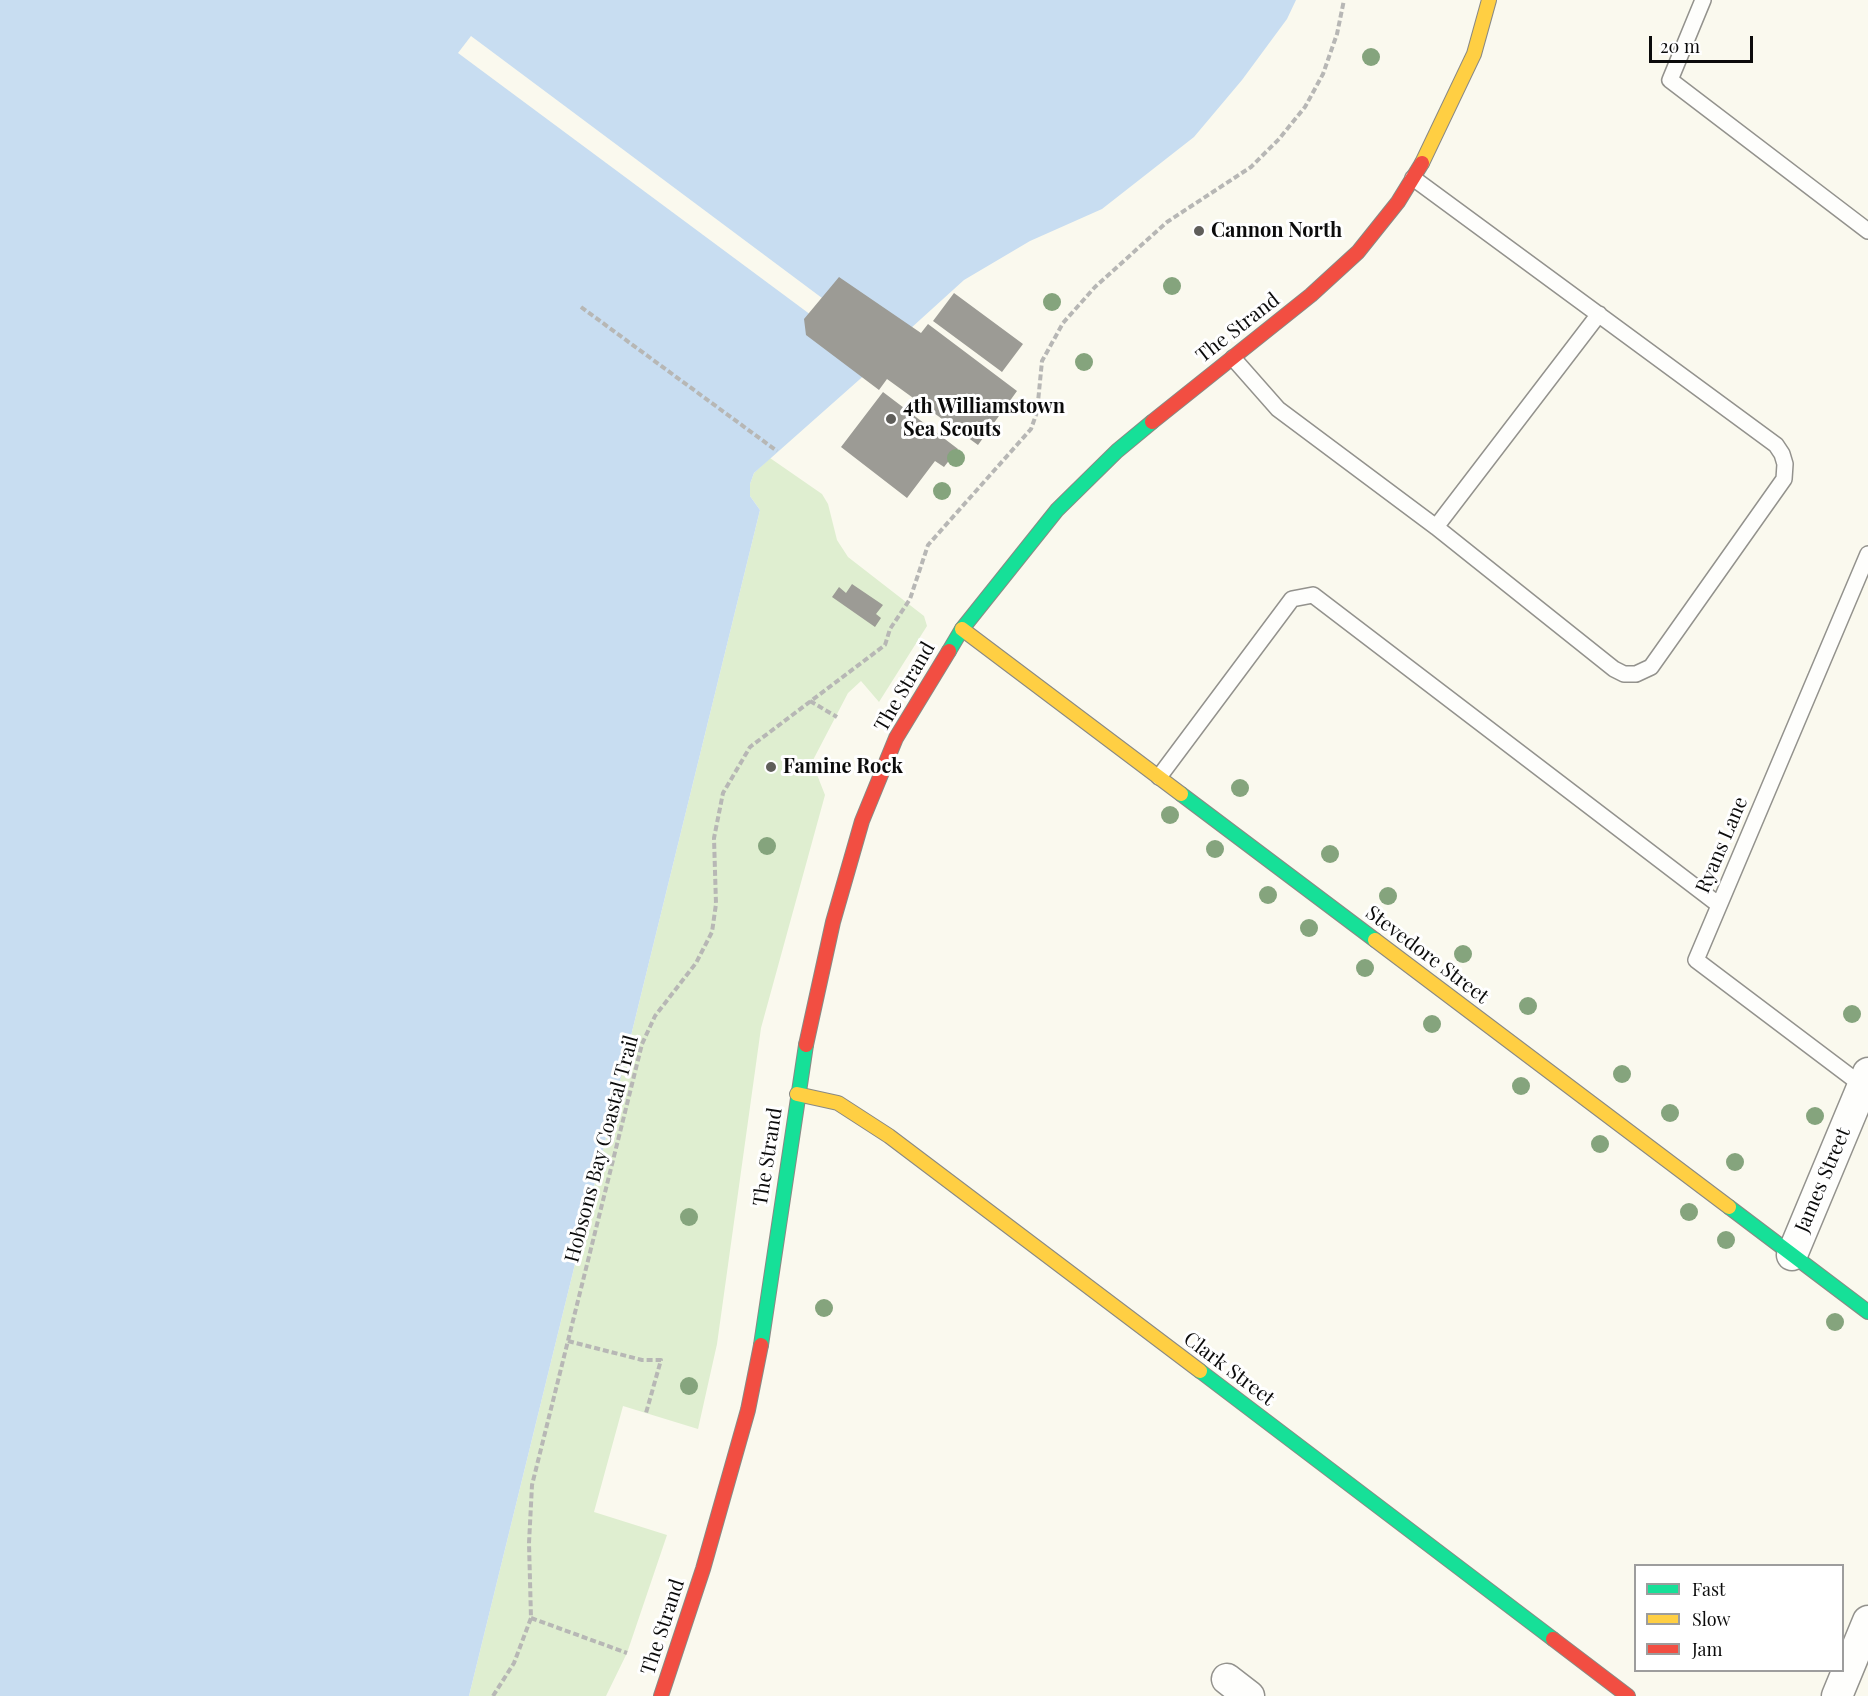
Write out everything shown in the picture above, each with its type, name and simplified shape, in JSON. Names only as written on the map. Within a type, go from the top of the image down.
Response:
[{"type":"street","name":"The Strand","points":[[661,1696],[703,1569],[748,1410],[761,1346],[807,1035],[833,922],[862,821],[896,738],[962,629],[1037,533],[1078,488],[1126,444],[1311,295],[1358,252],[1398,202],[1431,149],[1474,54],[1489,0]]},
{"type":"street","name":"The Strand","points":[[1474,54],[1497,23]]},
{"type":"street","name":"Stevedore Street","points":[[962,629],[1868,1312]]},
{"type":"street","name":"James Street","points":[[1792,1255],[1865,1079]]},
{"type":"street","name":"Clark Street","points":[[797,1094],[837,1103],[889,1136],[1628,1696]]},
{"type":"street","points":[[1837,1696],[1868,1621]]},
{"type":"lane","points":[[1702,0],[1670,80],[1868,231]]},
{"type":"lane","points":[[1233,358],[1278,409],[1436,527],[1614,669],[1624,674],[1636,674],[1644,672],[1656,660],[1784,479],[1785,464],[1776,445],[1413,178]]},
{"type":"lane","points":[[1436,527],[1599,314]]},
{"type":"lane","name":"Ryans Lane","points":[[1865,1079],[1696,960],[1868,554]]},
{"type":"lane","points":[[1159,777],[1292,599],[1313,595],[1719,905]]},
{"type":"path","name":"Hobsons Bay Coastal Trail","points":[[494,1696],[514,1663],[531,1618],[529,1543],[532,1485],[642,1044],[655,1016],[696,963],[712,932],[716,904],[714,838],[723,793],[750,747],[885,645],[890,629],[910,599],[928,545],[1031,429],[1037,412],[1042,361],[1072,311],[1167,222],[1251,167],[1296,120],[1328,63],[1344,0]]},
{"type":"path","points":[[581,307],[777,452]]},
{"type":"path","points":[[810,701],[837,717]]},
{"type":"path","points":[[568,1341],[642,1360],[661,1360],[646,1413]]},
{"type":"path","points":[[531,1618],[627,1653]]},
{"type":"green space","points":[[770,458],[822,494],[828,504],[837,540],[848,557],[924,616],[927,626],[879,702],[861,681],[848,693],[812,762],[825,795],[761,1028],[717,1344],[698,1429],[623,1406],[594,1512],[667,1535],[627,1653],[606,1696],[469,1696],[760,510],[750,496],[750,484],[754,473]]},
{"type":"water","points":[[0,0],[1296,0],[1287,19],[1242,80],[1194,137],[1102,209],[1030,241],[964,280],[889,348],[877,364],[754,473],[750,484],[750,496],[760,510],[469,1696],[0,1696]]},
{"type":"pier","points":[[471,36],[889,348],[877,364],[458,53]]},
{"type":"building","points":[[839,277],[921,333],[928,324],[1017,391],[978,445],[887,379],[879,390],[806,335],[804,319]]},
{"type":"building","points":[[954,293],[1023,344],[1002,372],[933,321]]},
{"type":"building","name":"4th Williamstown Sea Scouts","points":[[883,392],[958,449],[944,467],[935,461],[907,498],[841,447]]},
{"type":"building","points":[[852,584],[883,605],[876,614],[881,618],[875,627],[832,597],[839,587],[846,593]]},
{"type":"traffic: fast","points":[[949,651],[962,629],[1057,510],[1117,451],[1152,422]]},
{"type":"traffic: fast","points":[[1181,794],[1375,940]]},
{"type":"traffic: fast","points":[[761,1345],[806,1045]]},
{"type":"traffic: fast","points":[[1729,1207],[1868,1312]]},
{"type":"traffic: fast","points":[[1200,1371],[1553,1639]]},
{"type":"traffic: slow","points":[[1422,163],[1474,54],[1489,0]]},
{"type":"traffic: slow","points":[[962,629],[1181,794]]},
{"type":"traffic: slow","points":[[1375,940],[1729,1207]]},
{"type":"traffic: slow","points":[[797,1094],[838,1103],[889,1136],[1200,1371]]},
{"type":"traffic: jam","points":[[1152,422],[1311,295],[1358,252],[1398,202],[1422,163]]},
{"type":"traffic: jam","points":[[806,1045],[833,922],[862,821],[896,738],[949,651]]},
{"type":"traffic: jam","points":[[661,1696],[703,1569],[748,1410],[761,1345]]},
{"type":"traffic: jam","points":[[1553,1639],[1628,1696]]},
{"type":"place","name":"Cannon North","points":[[1199,231]]},
{"type":"place","name":"4th Williamstown Sea Scouts","points":[[891,419]]},
{"type":"place","name":"Famine Rock","points":[[771,767]]}]
